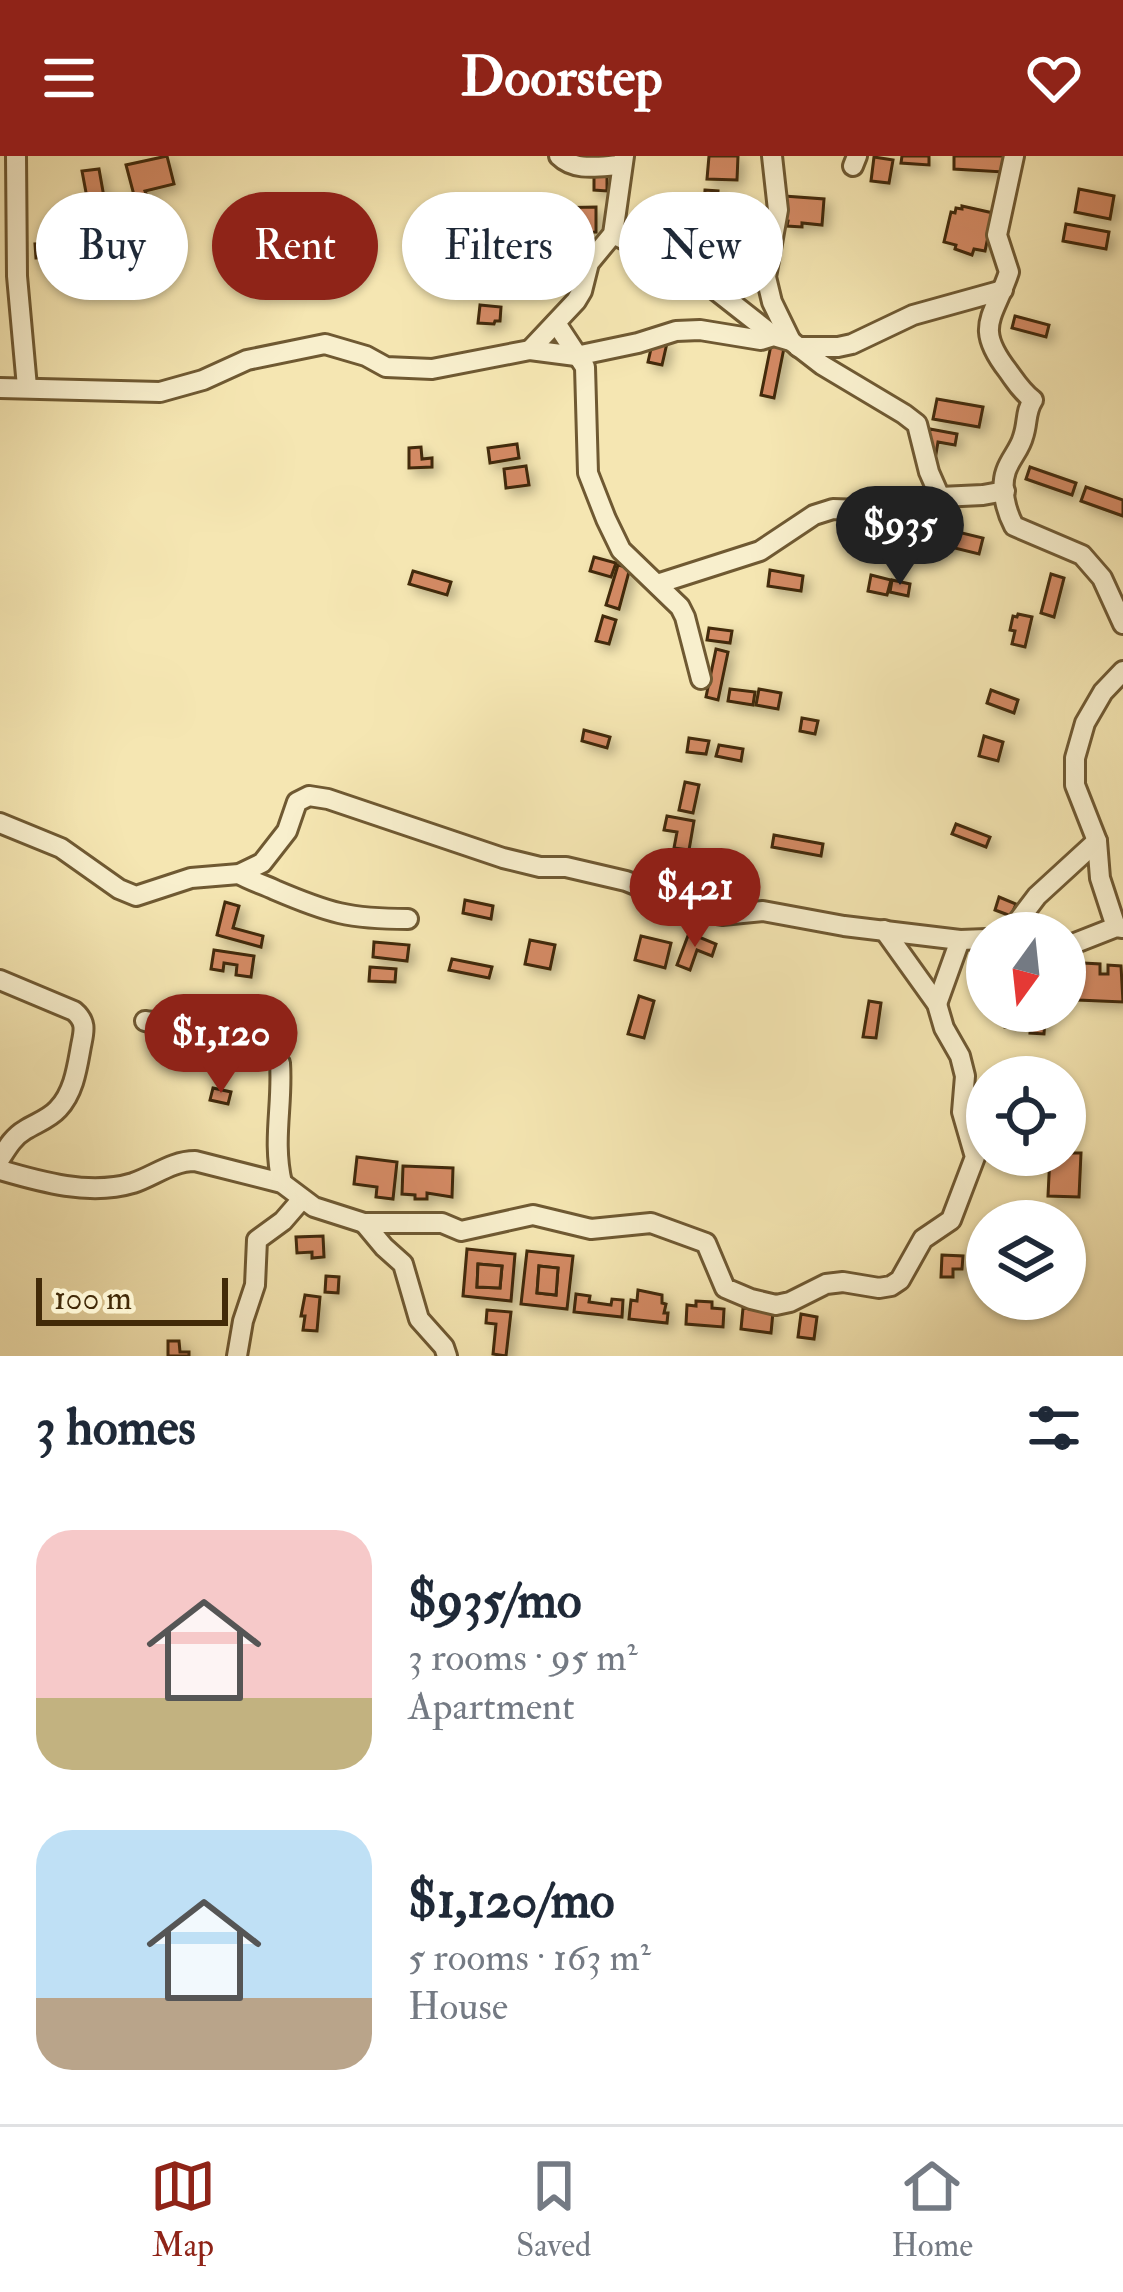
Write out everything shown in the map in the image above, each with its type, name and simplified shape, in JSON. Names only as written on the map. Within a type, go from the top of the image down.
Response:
[{"type":"street","points":[[530,350],[582,291],[589,263],[613,233],[619,201],[623,160],[573,165],[560,156]]},
{"type":"street","points":[[772,156],[778,210],[766,277],[787,341]]},
{"type":"street","points":[[1015,156],[997,235],[1009,272],[988,337],[994,354],[1034,400],[1027,410],[1019,449],[1004,472],[1004,504],[1014,526],[1082,555],[1102,578],[1123,624]]},
{"type":"street","points":[[11,168],[28,387]]},
{"type":"street","points":[[613,233],[633,244],[662,248],[787,341],[904,414],[916,424],[940,497]]},
{"type":"street","points":[[0,388],[160,392],[203,380],[247,359],[325,344],[402,369],[432,369],[530,350],[576,356],[700,330],[838,347],[913,315],[1004,290]]},
{"type":"street","points":[[556,323],[585,367],[589,478],[621,550],[686,617],[701,679]]},
{"type":"street","points":[[657,584],[760,551],[814,515],[832,509],[892,511],[940,497],[1005,491]]},
{"type":"street","points":[[1086,940],[1119,928],[1100,878],[1097,841],[1075,785],[1075,758],[1085,723],[1103,692],[1123,671]]},
{"type":"street","points":[[0,823],[61,848],[136,896],[191,878],[239,874],[262,863],[287,831],[297,802],[310,796],[503,858],[626,881],[703,912],[763,911],[966,940]]},
{"type":"street","points":[[1024,912],[1097,841]]},
{"type":"street","points":[[239,874],[340,915],[408,919]]},
{"type":"street","points":[[0,1170],[87,1188],[115,1188],[182,1161],[196,1161],[282,1184],[314,1207],[364,1223],[442,1223],[461,1231],[533,1214],[591,1228],[651,1223],[706,1244],[725,1288],[776,1305],[826,1284],[891,1286],[909,1267],[923,1239],[951,1220],[975,1156],[962,1112],[960,1056],[944,1028],[938,1004],[884,930]]},
{"type":"street","points":[[938,1004],[960,940]]},
{"type":"street","points":[[0,980],[74,1011],[84,1028],[68,1095],[42,1122],[21,1132],[0,1159]]},
{"type":"street","points":[[146,1021],[265,1047],[280,1063],[276,1157],[282,1184]]},
{"type":"street","points":[[237,1356],[255,1285],[257,1240],[283,1221],[302,1198]]},
{"type":"street","points":[[364,1223],[403,1264],[419,1319],[447,1356]]},
{"type":"building","points":[[167,156],[174,184],[133,192],[126,165]]},
{"type":"building","points":[[709,156],[738,156],[737,180],[707,179]]},
{"type":"building","points":[[902,156],[929,156],[929,165],[901,163]]},
{"type":"building","points":[[954,156],[1004,156],[1003,172],[954,169]]},
{"type":"building","points":[[874,157],[893,160],[889,183],[871,181]]},
{"type":"building","points":[[99,169],[103,192],[86,192],[82,171]]},
{"type":"building","points":[[594,176],[607,176],[607,191],[594,190]]},
{"type":"building","points":[[1079,189],[1114,196],[1110,219],[1075,212]]},
{"type":"building","points":[[784,196],[824,199],[822,225],[787,226]]},
{"type":"building","points":[[962,206],[993,213],[985,251],[974,249],[972,255],[944,242],[951,212]]},
{"type":"building","points":[[1066,224],[1109,232],[1106,249],[1063,241]]},
{"type":"building","points":[[480,305],[501,307],[500,321],[478,323]]},
{"type":"building","points":[[1015,316],[1049,325],[1046,337],[1012,328]]},
{"type":"building","points":[[653,340],[667,343],[662,365],[648,362]]},
{"type":"building","points":[[771,345],[784,348],[774,398],[761,395]]},
{"type":"building","points":[[937,399],[983,407],[979,427],[933,419]]},
{"type":"building","points":[[930,429],[957,434],[955,445],[938,442],[936,454],[926,452]]},
{"type":"building","points":[[517,444],[519,458],[490,463],[488,448]]},
{"type":"building","points":[[421,447],[422,459],[432,458],[432,467],[409,468],[409,448]]},
{"type":"building","points":[[526,466],[529,485],[506,488],[504,469]]},
{"type":"building","points":[[1030,467],[1076,483],[1072,495],[1026,479]]},
{"type":"building","points":[[1086,487],[1123,500],[1123,516],[1081,501]]},
{"type":"building","points":[[884,515],[919,526],[914,543],[879,533]]},
{"type":"building","points":[[933,526],[983,538],[979,554],[930,542]]},
{"type":"building","points":[[594,557],[616,563],[611,577],[590,571]]},
{"type":"building","points":[[618,565],[630,568],[619,609],[606,605]]},
{"type":"building","points":[[770,570],[803,576],[801,591],[768,586]]},
{"type":"building","points":[[413,571],[451,582],[447,595],[409,584]]},
{"type":"building","points":[[1051,574],[1064,578],[1054,617],[1041,613]]},
{"type":"building","points":[[871,575],[891,580],[887,595],[868,591]]},
{"type":"building","points":[[892,580],[910,584],[908,596],[890,592]]},
{"type":"building","points":[[1018,614],[1032,617],[1025,647],[1012,644],[1015,631],[1010,630]]},
{"type":"building","points":[[603,616],[616,620],[609,644],[596,641]]},
{"type":"building","points":[[709,628],[732,631],[730,643],[707,640]]},
{"type":"building","points":[[716,649],[728,652],[718,700],[706,697]]},
{"type":"building","points":[[730,689],[755,692],[753,705],[728,701]]},
{"type":"building","points":[[759,689],[781,693],[778,709],[756,705]]},
{"type":"building","points":[[991,690],[1018,700],[1014,713],[987,703]]},
{"type":"building","points":[[802,718],[818,721],[815,734],[800,731]]},
{"type":"building","points":[[584,730],[610,737],[607,748],[582,741]]},
{"type":"building","points":[[984,736],[1003,742],[998,761],[979,756]]},
{"type":"building","points":[[689,738],[709,741],[706,754],[687,752]]},
{"type":"building","points":[[719,745],[743,749],[741,761],[716,756]]},
{"type":"building","points":[[685,782],[699,785],[693,813],[679,810]]},
{"type":"building","points":[[667,816],[694,821],[689,850],[674,848],[677,832],[664,830]]},
{"type":"building","points":[[956,824],[990,837],[986,847],[952,834]]},
{"type":"building","points":[[774,835],[823,844],[821,856],[772,847]]},
{"type":"building","points":[[999,897],[1016,904],[1013,912],[995,910]]},
{"type":"building","points":[[465,900],[493,906],[491,919],[463,913]]},
{"type":"building","points":[[225,902],[239,906],[233,928],[263,936],[261,947],[217,935]]},
{"type":"building","points":[[689,933],[716,944],[712,956],[697,950],[690,970],[677,965]]},
{"type":"building","points":[[641,936],[671,943],[665,968],[635,960]]},
{"type":"building","points":[[530,940],[555,945],[550,969],[525,964]]},
{"type":"building","points":[[374,942],[409,945],[407,961],[373,957]]},
{"type":"building","points":[[214,950],[254,956],[251,977],[236,975],[237,965],[224,963],[223,971],[211,969]]},
{"type":"building","points":[[452,959],[492,967],[489,978],[449,970]]},
{"type":"building","points":[[1086,963],[1100,964],[1100,974],[1108,974],[1108,965],[1121,966],[1123,1002],[1086,1000]]},
{"type":"building","points":[[370,967],[396,969],[395,982],[369,981]]},
{"type":"building","points":[[639,996],[654,1001],[644,1038],[628,1034]]},
{"type":"building","points":[[869,1001],[881,1003],[876,1038],[863,1037]]},
{"type":"building","points":[[213,1088],[231,1092],[228,1104],[210,1100]]},
{"type":"building","points":[[357,1157],[397,1162],[393,1199],[376,1197],[377,1187],[354,1184]]},
{"type":"building","points":[[403,1166],[453,1168],[452,1197],[427,1193],[427,1199],[415,1199],[415,1195],[402,1194]]},
{"type":"building","points":[[1049,1176],[1080,1176],[1079,1197],[1048,1196]]},
{"type":"building","points":[[323,1236],[324,1257],[297,1253],[296,1237]]},
{"type":"building","points":[[467,1249],[515,1254],[511,1301],[463,1296]],"holes":[[[478,1264],[502,1266],[500,1288],[477,1287]]]},
{"type":"building","points":[[527,1251],[573,1256],[567,1309],[521,1304]],"holes":[[[539,1266],[558,1268],[556,1295],[537,1293]]]},
{"type":"building","points":[[942,1255],[963,1256],[962,1269],[953,1269],[953,1277],[941,1277]]},
{"type":"building","points":[[478,1264],[502,1266],[500,1288],[477,1287]]},
{"type":"building","points":[[539,1266],[558,1268],[556,1295],[537,1293]]},
{"type":"building","points":[[326,1276],[339,1277],[338,1293],[325,1292]]},
{"type":"building","points":[[638,1290],[662,1295],[667,1323],[629,1319],[631,1300],[637,1301]]},
{"type":"building","points":[[576,1294],[590,1296],[589,1302],[611,1305],[612,1299],[623,1300],[622,1317],[574,1312]]},
{"type":"building","points":[[305,1295],[320,1297],[317,1331],[303,1330]]},
{"type":"building","points":[[696,1301],[724,1309],[723,1327],[686,1324],[687,1305],[696,1306]]},
{"type":"building","points":[[743,1308],[773,1312],[771,1333],[741,1329]]},
{"type":"building","points":[[487,1310],[511,1312],[506,1356],[493,1354],[496,1324],[486,1323]]},
{"type":"building","points":[[801,1314],[817,1317],[814,1339],[798,1337]]},
{"type":"building","points":[[168,1341],[179,1341],[180,1352],[189,1352],[189,1356],[168,1356]]}]
